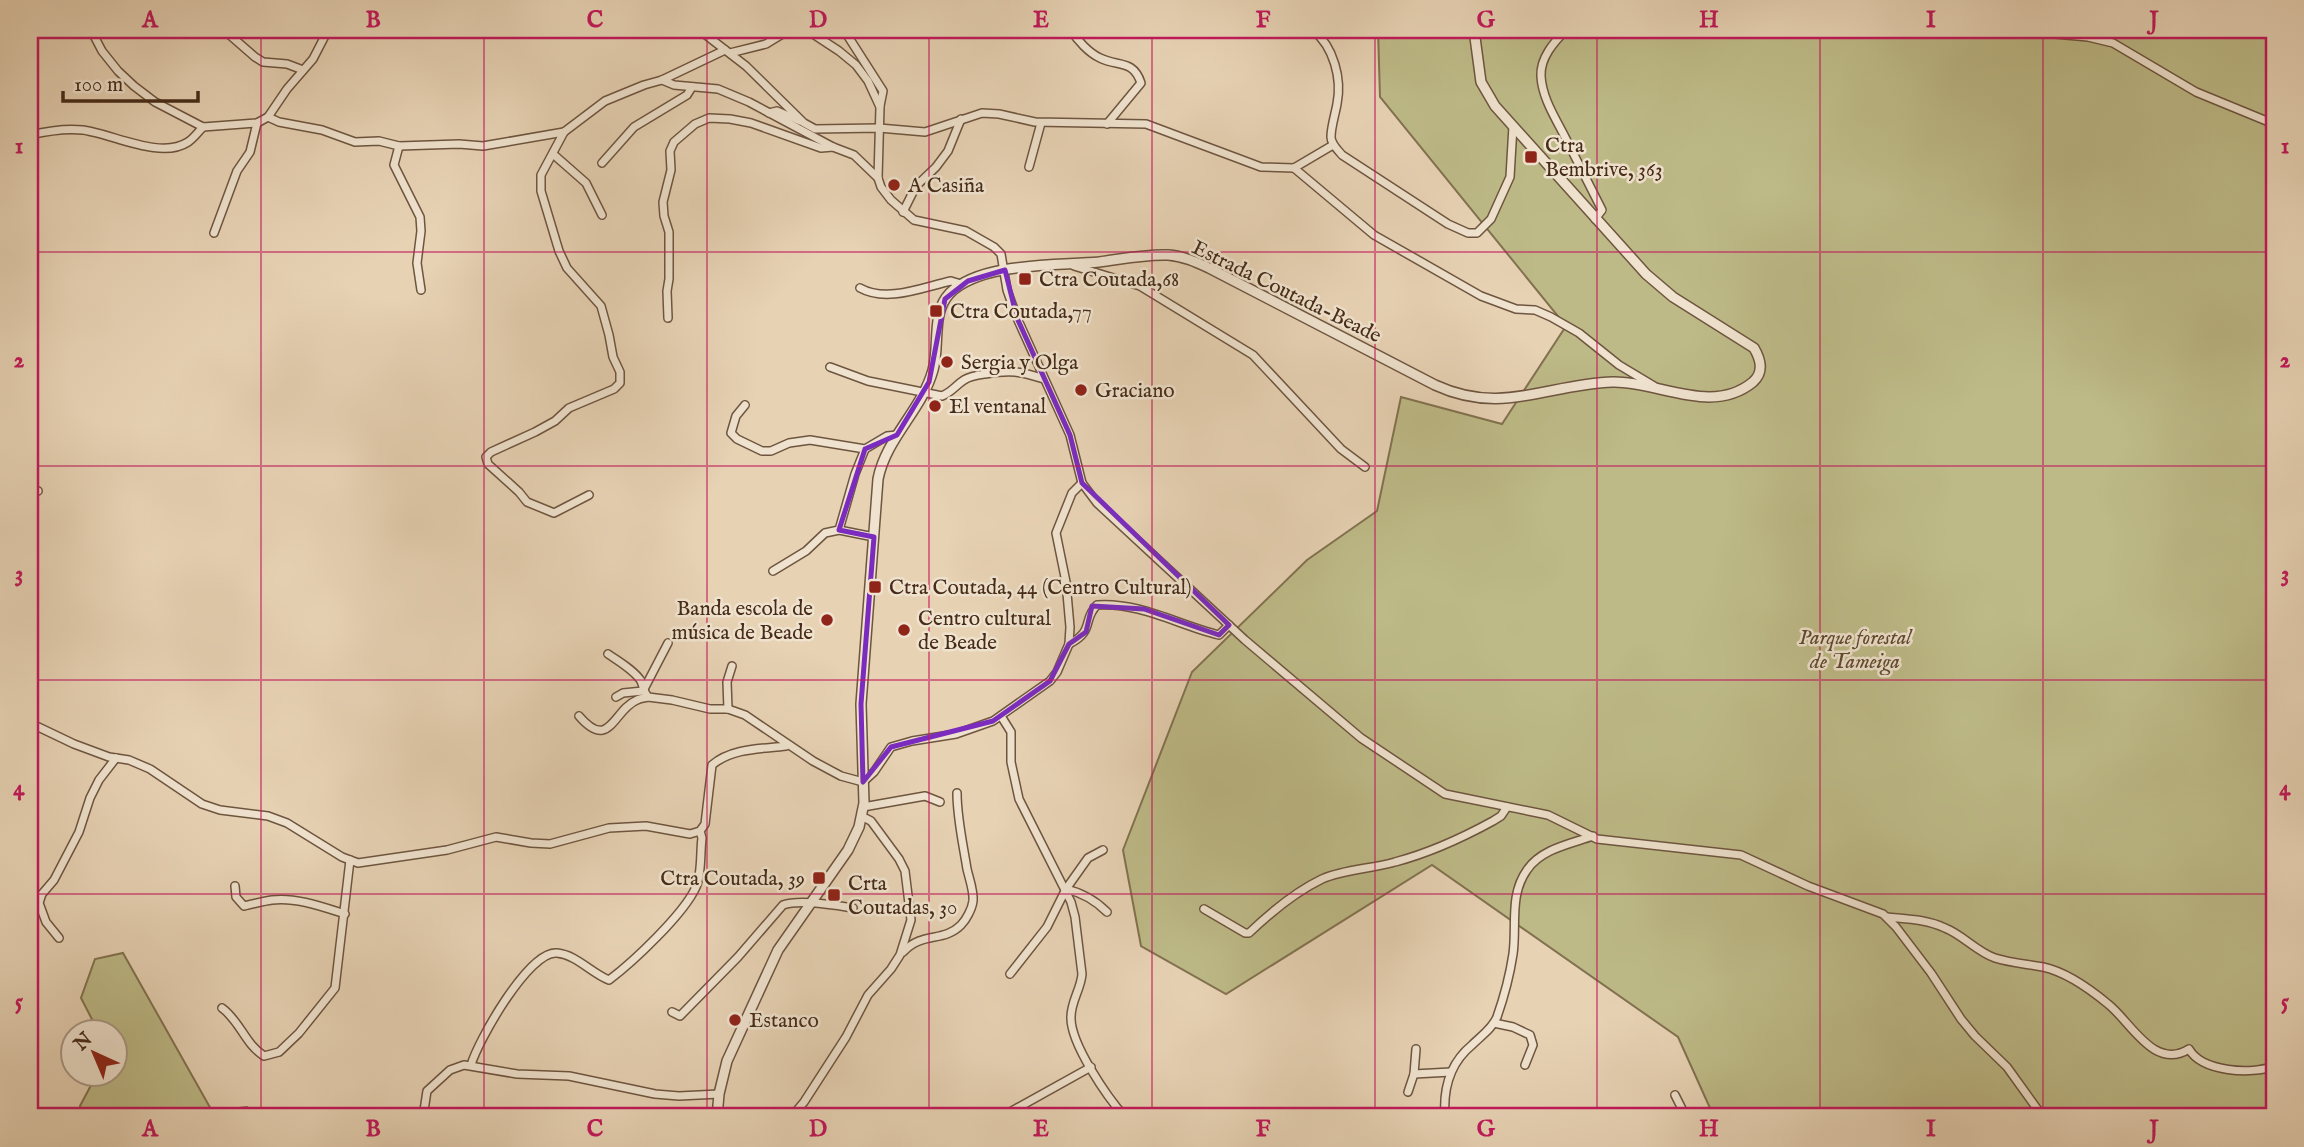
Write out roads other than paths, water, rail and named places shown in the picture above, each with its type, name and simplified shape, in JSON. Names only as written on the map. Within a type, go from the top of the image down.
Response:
[{"type":"street","points":[[91,30],[102,51],[134,86],[155,102],[203,127],[257,123],[268,117],[287,89],[313,59],[328,30]]},
{"type":"street","points":[[224,30],[263,62],[287,64],[303,70]]},
{"type":"street","points":[[695,30],[702,32],[746,66],[804,123]]},
{"type":"street","points":[[268,117],[279,122],[323,130],[355,142],[379,141],[399,146],[484,146],[564,132],[605,102],[725,52],[766,44],[789,30]]},
{"type":"street","points":[[807,30],[856,65],[868,81],[880,107]]},
{"type":"street","points":[[816,36],[822,30]]},
{"type":"street","points":[[844,30],[883,91],[879,128],[878,178],[881,187],[903,212],[914,220],[955,228],[975,236],[1001,254],[1007,290],[1070,435],[1082,483],[1097,503],[1229,625],[1361,738],[1445,794],[1548,815],[1597,838],[1741,855],[1808,886],[1883,914],[1931,973],[1961,1019],[2007,1067],[2043,1117]]},
{"type":"street","points":[[1071,30],[1101,59],[1129,66],[1138,72],[1141,83],[1107,124]]},
{"type":"street","points":[[1313,30],[1321,36],[1330,52],[1339,81],[1331,138],[1333,145],[1342,155],[1448,224],[1468,233],[1477,233],[1491,219],[1510,177],[1513,127]]},
{"type":"street","name":"Estrada Coutada-Beade","points":[[961,284],[1005,270],[1157,255],[1188,259],[1222,274],[1435,385],[1469,397],[1490,400],[1516,398],[1606,382],[1628,383],[1698,396],[1724,395],[1755,380],[1759,374],[1760,361],[1754,348],[1673,297],[1646,274],[1495,106],[1481,82],[1474,30]]},
{"type":"street","points":[[1566,30],[1543,61],[1541,76],[1549,104],[1602,210],[1595,219]]},
{"type":"street","points":[[2009,30],[2088,37],[2113,43],[2196,92],[2274,124]]},
{"type":"street","points":[[662,80],[674,85],[718,89],[854,155],[878,178]]},
{"type":"street","points":[[601,163],[634,127],[687,95],[692,87]]},
{"type":"street","points":[[769,113],[777,111],[815,129],[879,128],[925,132],[982,113],[1041,123],[1146,124],[1261,167],[1294,168],[1333,145]]},
{"type":"street","points":[[668,318],[669,232],[663,202],[671,170],[670,151],[674,142],[687,130],[709,118],[751,123],[821,148],[833,147]]},
{"type":"street","points":[[903,212],[916,187],[948,150],[961,119]]},
{"type":"street","points":[[214,233],[237,171],[250,152],[257,123]]},
{"type":"street","points":[[1030,167],[1041,123]]},
{"type":"street","points":[[30,135],[70,129],[84,130],[156,148],[173,148],[187,143],[203,127]]},
{"type":"street","points":[[564,132],[541,175],[541,191],[559,251],[568,268],[601,306],[610,335],[612,357],[620,372],[620,383],[606,393],[569,408],[555,421],[491,452],[486,457],[488,464],[527,502],[538,508],[554,513],[589,495]]},
{"type":"street","points":[[399,146],[394,165],[420,217],[417,263],[421,290]]},
{"type":"street","points":[[553,155],[586,184],[603,215]]},
{"type":"street","points":[[1294,168],[1374,235],[1480,296],[1516,309],[1535,310],[1551,317],[1579,333],[1619,365],[1659,389]]},
{"type":"street","points":[[1069,265],[1094,270],[1140,286],[1253,355],[1341,449],[1365,467]]},
{"type":"street","points":[[860,288],[871,294],[888,295],[951,281],[961,284]]},
{"type":"street","points":[[733,1117],[718,1114],[719,1094],[727,1061],[755,996],[778,950],[848,850],[859,827],[863,782],[861,704],[880,472],[897,435],[923,393],[935,361],[942,305],[950,293],[961,284]]},
{"type":"street","points":[[830,367],[867,381],[942,396],[971,376],[1009,370],[1044,379]]},
{"type":"street","points":[[745,405],[736,416],[732,433],[737,439],[762,451],[810,440],[865,449]]},
{"type":"street","points":[[839,530],[865,449],[887,436],[897,435]]},
{"type":"street","points":[[863,782],[895,745],[956,734],[1000,716],[1050,681],[1063,661],[1069,644],[1070,627],[1066,582],[1056,533],[1072,493],[1082,483]]},
{"type":"street","points":[[773,571],[806,551],[825,533],[839,530],[874,537]]},
{"type":"street","points":[[1069,644],[1086,632],[1092,610],[1097,606],[1144,609],[1219,635],[1229,625]]},
{"type":"street","points":[[579,716],[587,726],[595,730],[603,730],[613,724],[635,700],[646,694],[668,643]]},
{"type":"street","points":[[607,654],[624,665],[640,681],[646,694]]},
{"type":"street","points":[[728,709],[727,682],[732,666]]},
{"type":"street","points":[[615,697],[623,693],[646,694],[710,709],[728,709],[745,715],[786,746],[833,772],[863,782]]},
{"type":"street","points":[[1000,716],[1011,732],[1011,762],[1020,799],[1066,889],[1076,917],[1082,984],[1071,1010],[1071,1027],[1077,1045],[1125,1117]]},
{"type":"street","points":[[30,723],[74,744],[130,760],[150,769],[202,804],[220,810],[268,816],[287,823],[342,858],[358,863],[447,850],[496,837],[550,844],[609,828],[646,826],[690,834],[700,831],[705,824],[712,765],[721,757],[740,752],[786,746]]},
{"type":"street","points":[[59,938],[46,922],[39,903],[79,832],[95,789],[116,758]]},
{"type":"street","points":[[786,1117],[794,1114],[804,1102],[846,1037],[868,995],[900,955],[912,943],[922,938],[952,931],[962,924],[969,913],[973,901],[957,793]]},
{"type":"street","points":[[862,811],[925,796],[940,802]]},
{"type":"street","points":[[1204,909],[1249,933],[1283,903],[1321,880],[1393,863],[1426,852],[1493,821],[1501,816],[1507,807]]},
{"type":"street","points":[[862,811],[900,859],[905,871],[911,920],[900,955]]},
{"type":"street","points":[[471,1065],[475,1052],[506,1000],[539,959],[549,953],[559,953],[577,960],[609,980],[655,939],[688,901],[697,885],[702,838],[700,831]]},
{"type":"street","points":[[1444,1117],[1451,1072],[1463,1052],[1494,1023],[1513,953],[1517,892],[1524,872],[1545,853],[1593,836]]},
{"type":"street","points":[[1010,974],[1047,928],[1066,889],[1088,858],[1103,850]]},
{"type":"street","points":[[222,1007],[232,1015],[244,1037],[264,1056],[279,1052],[299,1033],[335,988],[350,860]]},
{"type":"street","points":[[235,886],[236,897],[244,906],[274,899],[315,905],[345,914]]},
{"type":"street","points":[[1066,889],[1080,892],[1107,912]]},
{"type":"street","points":[[672,1012],[680,1016],[738,957],[783,905],[792,902],[853,908]]},
{"type":"street","points":[[1886,917],[1935,924],[1946,928],[1993,958],[2056,971],[2109,1004],[2156,1051],[2176,1055],[2189,1049],[2193,1057],[2210,1066],[2240,1071],[2257,1071],[2274,1066]]},
{"type":"street","points":[[1494,1023],[1513,1027],[1530,1035],[1533,1045],[1525,1065]]},
{"type":"street","points":[[1408,1092],[1414,1074],[1416,1049]]},
{"type":"street","points":[[423,1117],[427,1091],[450,1070],[471,1065],[517,1074],[569,1076],[656,1094],[719,1094]]},
{"type":"street","points":[[1001,1117],[1091,1067]]},
{"type":"street","points":[[1414,1074],[1451,1072]]},
{"type":"street","points":[[1675,1095],[1686,1117]]},
{"type":"place","name":"Ctra Bembrive, 363","points":[[1531,157]]},
{"type":"place","name":"A Casiña","points":[[894,185]]},
{"type":"place","name":"Ctra Coutada,68","points":[[1025,279]]},
{"type":"place","name":"Ctra Coutada,77","points":[[936,311]]},
{"type":"place","name":"Sergia y Olga","points":[[947,362]]},
{"type":"place","name":"Graciano","points":[[1081,390]]},
{"type":"place","name":"El ventanal","points":[[935,406]]},
{"type":"place","name":"Ctra Coutada, 44 (Centro Cultural)","points":[[875,587]]},
{"type":"place","name":"Banda escola de música de Beade","points":[[827,620]]},
{"type":"place","name":"Centro cultural de Beade","points":[[904,630]]},
{"type":"place","name":"Ctra Coutada, 39","points":[[819,878]]},
{"type":"place","name":"Crta Coutadas, 30","points":[[834,895]]},
{"type":"place","name":"Estanco","points":[[735,1020]]},
{"type":"park label","name":"Parque forestal de Tameiga","points":[[1855,649]]}]
